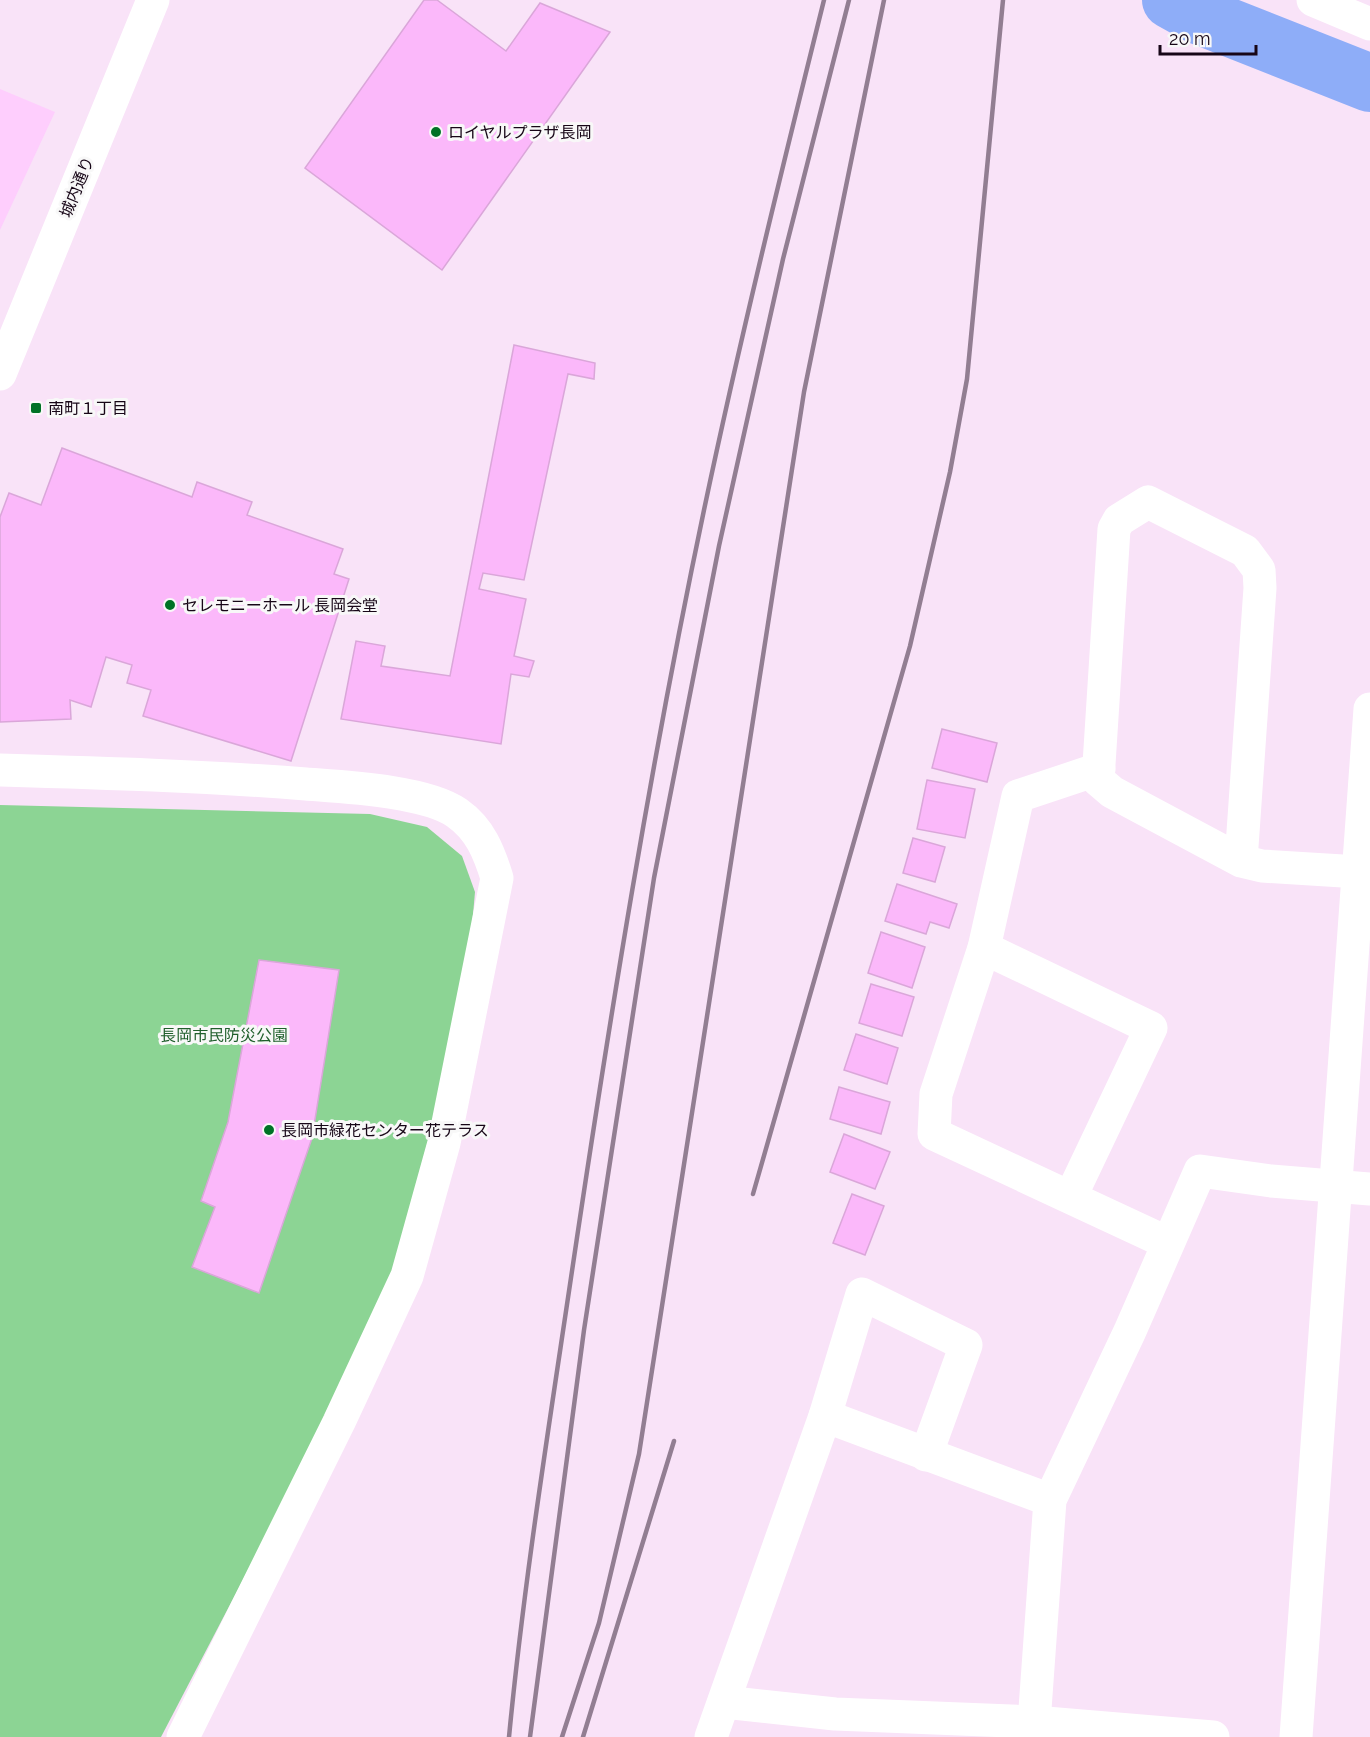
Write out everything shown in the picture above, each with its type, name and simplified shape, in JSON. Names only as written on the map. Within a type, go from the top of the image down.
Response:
[{"type":"street","name":"城内通り","points":[[0,374],[153,0]]},
{"type":"street","points":[[1312,0],[1370,24]]},
{"type":"street","points":[[1241,861],[1260,588],[1259,570],[1245,551],[1148,502],[1119,520],[1114,530],[1098,780],[1112,792],[1241,861],[1262,866],[1359,872]]},
{"type":"street","points":[[1296,1737],[1370,709]]},
{"type":"street","points":[[1099,769],[1018,796],[984,948],[936,1094],[934,1134],[1168,1243]]},
{"type":"street","points":[[0,770],[299,783],[368,789],[434,802],[457,813],[473,828],[488,849],[496,878],[444,1143],[408,1276],[344,1412],[183,1737]]},
{"type":"street","points":[[984,948],[1151,1028],[1071,1196]]},
{"type":"street","points":[[1033,1730],[1050,1500],[1130,1331],[1200,1171],[1370,1189]]},
{"type":"street","points":[[711,1737],[825,1416],[862,1294],[966,1345],[926,1455]]},
{"type":"street","points":[[825,1416],[1050,1500]]},
{"type":"street","points":[[724,1702],[834,1726],[1213,1737]]},
{"type":"shaded area","points":[[0,89],[55,112],[0,230]]},
{"type":"green space","name":"長岡市民防災公園","points":[[0,805],[370,814],[427,827],[462,856],[475,892],[470,949],[444,1080],[390,1285],[346,1382],[161,1737],[0,1737]]},
{"type":"building","name":"ロイヤルプラザ長岡","points":[[424,0],[437,0],[506,51],[540,3],[610,32],[442,270],[305,168]]},
{"type":"building","points":[[514,345],[595,363],[594,379],[568,374],[524,580],[483,573],[479,589],[526,599],[514,656],[534,661],[529,677],[511,674],[501,744],[341,719],[356,641],[385,646],[381,666],[450,676]]},
{"type":"building","name":"セレモニーホール 長岡会堂","points":[[62,448],[192,497],[197,482],[252,502],[247,515],[343,549],[334,574],[349,579],[291,761],[143,716],[151,690],[127,683],[132,665],[106,657],[91,707],[70,700],[71,719],[0,722],[0,517],[9,493],[41,505]]},
{"type":"building","points":[[942,729],[997,743],[987,782],[932,768]]},
{"type":"building","points":[[927,780],[975,789],[965,838],[917,829]]},
{"type":"building","points":[[913,838],[945,847],[935,882],[903,873]]},
{"type":"building","points":[[897,884],[957,904],[949,928],[930,922],[926,934],[885,921]]},
{"type":"building","points":[[881,932],[925,947],[912,988],[868,973]]},
{"type":"building","name":"長岡市緑花センター花テラス","points":[[259,960],[339,970],[312,1138],[259,1293],[192,1267],[215,1207],[201,1201],[228,1122]]},
{"type":"building","points":[[871,984],[914,997],[902,1036],[859,1023]]},
{"type":"building","points":[[856,1034],[898,1048],[887,1084],[844,1070]]},
{"type":"building","points":[[839,1087],[890,1102],[881,1134],[830,1119]]},
{"type":"building","points":[[844,1134],[890,1152],[875,1189],[830,1172]]},
{"type":"building","points":[[852,1194],[884,1206],[865,1255],[833,1243]]},
{"type":"waterway","points":[[1171,0],[1198,15],[1370,83]]},
{"type":"railway","points":[[509,1737],[529,1562],[601,1080],[666,699],[718,446],[824,0]]},
{"type":"railway","points":[[530,1737],[584,1330],[654,878],[719,546],[783,259],[849,0]]},
{"type":"railway","points":[[562,1737],[599,1623],[639,1454],[804,392],[884,0]]},
{"type":"railway","points":[[753,1194],[910,646],[950,472],[967,379],[1003,0]]},
{"type":"railway","points":[[583,1737],[674,1441]]},
{"type":"place","name":"ロイヤルプラザ長岡","points":[[436,132]]},
{"type":"place","name":"南町１丁目","points":[[36,408]]},
{"type":"place","name":"セレモニーホール 長岡会堂","points":[[170,605]]},
{"type":"place","name":"長岡市緑花センター花テラス","points":[[269,1130]]}]
